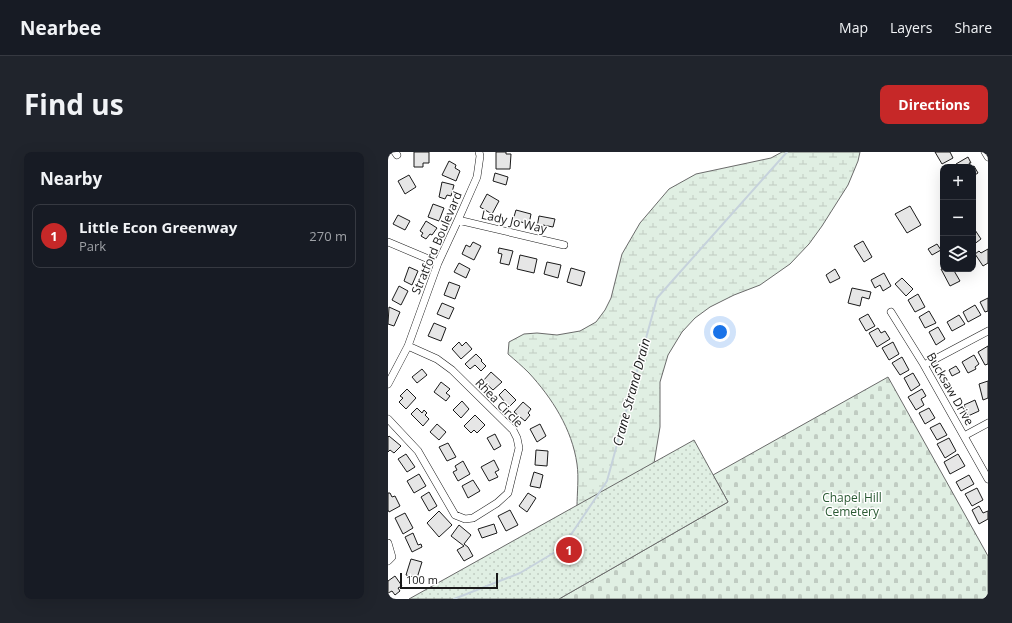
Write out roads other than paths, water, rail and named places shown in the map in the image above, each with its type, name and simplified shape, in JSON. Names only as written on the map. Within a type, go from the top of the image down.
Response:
[{"type":"street","name":"Stratford Boulevard","points":[[388,384],[408,346],[438,263],[477,177],[480,156],[479,152]]},
{"type":"street","points":[[985,152],[988,157]]},
{"type":"street","name":"Lady Jo Way","points":[[458,220],[564,245]]},
{"type":"street","points":[[388,242],[438,263]]},
{"type":"street","name":"Bucksaw Drive","points":[[891,312],[924,365],[988,479]]},
{"type":"street","points":[[924,365],[988,331]]},
{"type":"street","name":"Rhea Circle","points":[[388,419],[418,451],[455,515],[465,519],[473,518],[497,503],[508,493],[519,448],[517,438],[513,430],[452,370],[437,359],[408,346]]},
{"type":"street","points":[[964,436],[988,423]]},
{"type":"street","points":[[388,543],[392,557],[388,561]]},
{"type":"waterway","name":"Crane Strand Drain","points":[[454,599],[520,573],[562,548],[607,481],[657,298],[787,152]]},
{"type":"place","name":"Little Econ Greenway","points":[[569,550]]},
{"type":"park label","name":"Chapel Hill Cemetery","points":[[852,505]]}]
